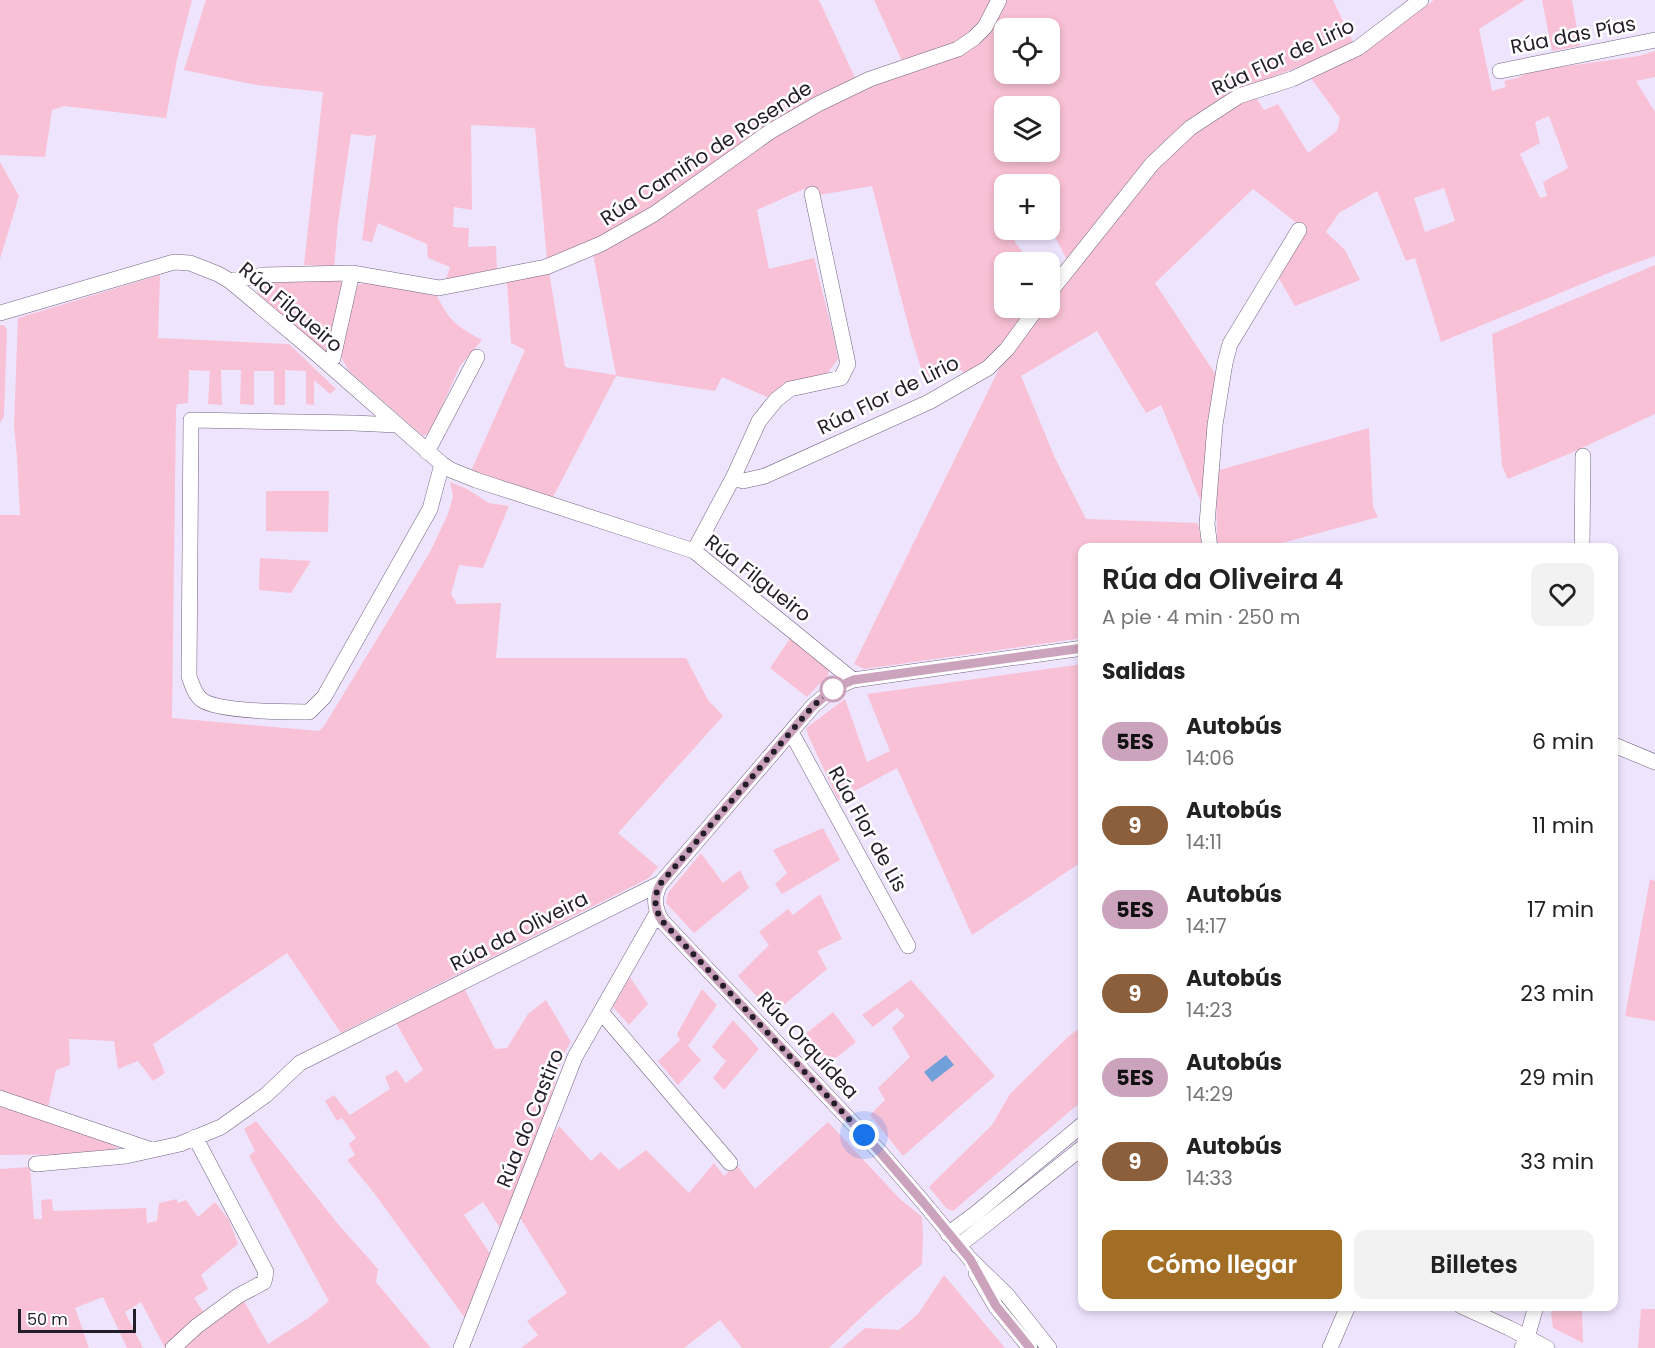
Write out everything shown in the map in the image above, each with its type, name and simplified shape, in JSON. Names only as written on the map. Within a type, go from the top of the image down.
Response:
[{"type":"street","name":"Rúa Camiño de Rosende","points":[[230,281],[263,275],[352,273],[439,288],[546,267],[602,244],[654,214],[771,131],[818,104],[870,79],[958,49],[985,27],[999,0]]},
{"type":"street","name":"Rúa Flor de Lirio","points":[[1060,279],[1152,164],[1190,128],[1239,96],[1292,79],[1358,48],[1421,0]]},
{"type":"street","name":"Rúa das Pías","points":[[1500,71],[1655,40]]},
{"type":"street","points":[[694,551],[734,476],[759,421],[776,400],[790,389],[841,378],[848,363],[812,194]]},
{"type":"street","points":[[1209,543],[1207,524],[1215,425],[1230,344],[1299,230]]},
{"type":"street","name":"Rúa Filgueiro","points":[[0,313],[174,262],[190,263],[218,274],[230,281],[427,452],[451,470],[694,551],[853,680]]},
{"type":"street","points":[[328,364],[333,358],[352,273]]},
{"type":"street","name":"Rúa Flor de Lirio","points":[[734,476],[743,481],[765,476],[929,402],[988,369],[1007,349],[1030,318]]},
{"type":"street","points":[[427,452],[477,357]]},
{"type":"street","points":[[397,425],[191,420],[189,676],[195,693],[203,701],[222,707],[309,712],[324,697],[430,509],[442,464]]},
{"type":"street","points":[[1582,543],[1583,456]]},
{"type":"street","points":[[853,680],[1078,649]]},
{"type":"street","name":"Rúa da Oliveira","points":[[36,1164],[126,1156],[180,1144],[221,1127],[266,1095],[300,1063],[661,883],[813,706],[833,689],[853,680]]},
{"type":"street","name":"Rúa Flor de Lis","points":[[791,732],[908,946]]},
{"type":"street","points":[[1618,747],[1655,762]]},
{"type":"street","points":[[657,913],[656,894],[661,883]]},
{"type":"street","name":"Rúa do Castiro","points":[[461,1348],[575,1057],[657,913]]},
{"type":"street","name":"Rúa Orquídea","points":[[657,913],[670,930],[879,1151],[953,1240],[1007,1295],[1049,1348]]},
{"type":"street","points":[[602,1013],[730,1163]]},
{"type":"street","points":[[0,1098],[152,1150]]},
{"type":"street","points":[[953,1240],[975,1214],[1078,1128]]},
{"type":"street","points":[[173,1348],[197,1326],[237,1296],[264,1282],[266,1272],[195,1137]]},
{"type":"street","points":[[953,1240],[984,1227],[1078,1152]]},
{"type":"street","name":"Rúa Orquídea","points":[[970,1259],[996,1306],[1030,1348]]},
{"type":"street","points":[[1330,1348],[1346,1311]]},
{"type":"street","points":[[1470,1311],[1524,1343],[1547,1348]]},
{"type":"street","points":[[1524,1343],[1534,1311]]},
{"type":"shaded area","points":[[0,0],[192,0],[177,59],[166,118],[64,106],[52,110],[45,157],[0,155]]},
{"type":"shaded area","points":[[206,0],[819,0],[856,80],[645,214],[593,243],[547,260],[535,128],[471,125],[472,210],[454,207],[453,227],[469,228],[468,247],[496,246],[497,269],[446,279],[450,267],[428,258],[427,244],[378,223],[372,242],[362,240],[376,135],[351,134],[334,267],[304,265],[323,92],[256,85],[184,70]]},
{"type":"shaded area","points":[[874,0],[993,0],[983,22],[953,47],[903,63]]},
{"type":"shaded area","points":[[1007,0],[1333,0],[1353,42],[1311,62],[1227,95],[1067,260],[1057,240],[1060,240],[1060,174],[994,174],[994,240],[1014,240],[1023,252],[994,252],[994,318],[1022,318],[986,364],[965,378],[962,370],[924,378],[872,186],[819,195],[804,189],[757,210],[769,269],[814,258],[838,359],[826,375],[784,386],[767,397],[722,377],[715,391],[616,376],[552,499],[471,471],[525,350],[511,343],[507,282],[549,272],[565,367],[616,375],[593,254],[672,211],[768,140],[865,87],[950,58],[979,44],[994,23],[994,84],[1060,84],[1060,18],[998,18]]},
{"type":"shaded area","points":[[1434,0],[1525,0],[1479,29],[1492,91],[1506,87],[1504,81],[1532,71],[1639,56],[1655,51],[1655,77],[1636,81],[1655,112],[1655,256],[1441,342],[1415,258],[1406,261],[1377,191],[1339,213],[1326,232],[1345,250],[1360,280],[1295,306],[1277,275],[1302,227],[1253,189],[1155,283],[1218,378],[1203,507],[1161,405],[1146,413],[1097,331],[1021,376],[1055,458],[1086,519],[1198,523],[1202,543],[1078,543],[1078,639],[864,669],[854,664],[1001,365],[1037,318],[1060,318],[1060,288],[1160,163],[1215,117],[1255,96],[1264,110],[1278,104],[1308,153],[1337,131],[1340,118],[1310,77],[1407,20]],"holes":[[[1549,116],[1568,168],[1543,182],[1547,196],[1540,198],[1520,154],[1540,143],[1535,122]],[[1444,188],[1455,221],[1425,232],[1414,198]]]},
{"type":"shaded area","points":[[1542,0],[1572,0],[1580,46],[1552,51]]},
{"type":"shaded area","points":[[0,162],[19,196],[0,259]]},
{"type":"shaded area","points":[[1655,265],[1655,414],[1508,479],[1502,466],[1492,334]]},
{"type":"shaded area","points":[[160,275],[158,338],[289,344],[336,389],[330,394],[314,380],[314,405],[306,404],[306,371],[285,370],[285,405],[274,405],[274,371],[254,371],[254,405],[240,404],[241,370],[221,370],[222,405],[208,404],[210,371],[189,370],[188,403],[177,404],[176,409],[172,718],[319,731],[430,552],[448,514],[453,496],[450,482],[467,489],[489,503],[509,506],[483,568],[459,565],[451,594],[457,604],[501,603],[496,658],[686,658],[708,700],[723,716],[618,833],[658,867],[649,878],[341,1033],[287,953],[153,1044],[165,1073],[153,1081],[138,1061],[118,1069],[114,1041],[69,1039],[70,1065],[56,1070],[47,1112],[0,1096],[0,515],[20,515],[14,425],[18,318]]},
{"type":"shaded area","points":[[339,279],[344,287],[330,352],[325,353],[257,294],[257,284]]},
{"type":"shaded area","points":[[368,282],[437,296],[455,323],[482,340],[460,366],[430,432],[423,436],[349,371],[341,357],[354,292],[358,285]]},
{"type":"shaded area","points":[[0,325],[4,325],[7,330],[4,416],[0,423]]},
{"type":"shaded area","points":[[1369,428],[1373,507],[1378,517],[1282,543],[1217,543],[1216,471]]},
{"type":"shaded area","points":[[266,491],[329,491],[328,532],[266,531]]},
{"type":"shaded area","points":[[260,558],[311,561],[291,593],[259,590]]},
{"type":"shaded area","points":[[791,637],[829,669],[828,675],[807,697],[770,668]]},
{"type":"shaded area","points":[[1078,665],[1078,864],[972,935],[897,768],[838,800],[808,735],[806,728],[845,699],[867,762],[890,751],[867,694]]},
{"type":"shaded area","points":[[823,828],[840,860],[782,894],[775,884],[787,873],[773,850]]},
{"type":"shaded area","points":[[701,853],[723,883],[740,870],[749,888],[694,933],[666,903],[668,893]]},
{"type":"shaded area","points":[[1650,879],[1655,881],[1655,1021],[1625,1016]]},
{"type":"shaded area","points":[[820,894],[842,939],[817,951],[827,969],[773,1014],[738,976],[769,945],[759,932],[788,909],[793,915]]},
{"type":"shaded area","points":[[630,977],[648,1004],[629,1025],[613,1007]]},
{"type":"shaded area","points":[[911,980],[995,1076],[903,1156],[870,1115],[885,1100],[878,1088],[910,1057],[892,1028],[905,1016],[897,1008],[873,1027],[862,1015]]},
{"type":"shaded area","points":[[464,988],[495,1049],[507,1048],[528,1014],[546,1000],[571,1042],[565,1051],[558,1072],[541,1132],[500,1228],[483,1202],[464,1215],[491,1255],[465,1318],[374,1193],[347,1160],[355,1155],[349,1144],[356,1138],[342,1118],[337,1121],[325,1101],[334,1095],[350,1115],[390,1089],[385,1077],[397,1070],[406,1083],[423,1070],[396,1023]]},
{"type":"shaded area","points":[[702,989],[717,1005],[688,1046],[701,1060],[678,1085],[658,1061],[680,1040],[677,1034]]},
{"type":"shaded area","points":[[833,1012],[856,1042],[823,1068],[798,1040]]},
{"type":"shaded area","points":[[733,1020],[759,1049],[724,1090],[713,1078],[726,1061],[712,1047]]},
{"type":"shaded area","points":[[1078,1029],[1078,1104],[953,1211],[946,1208],[929,1187],[992,1125],[1010,1094]]},
{"type":"shaded area","points":[[0,1103],[114,1143],[117,1148],[114,1153],[108,1154],[0,1155]]},
{"type":"shaded area","points":[[256,1121],[338,1224],[378,1269],[376,1282],[431,1348],[180,1348],[244,1301],[268,1344],[307,1319],[329,1301],[249,1156],[255,1151],[244,1129]]},
{"type":"shaded area","points":[[828,1122],[900,1199],[922,1217],[923,1236],[922,1264],[829,1348],[742,1348],[720,1320],[684,1348],[521,1348],[538,1335],[527,1321],[567,1293],[519,1216],[549,1143],[559,1126],[591,1161],[601,1152],[619,1170],[646,1150],[689,1193],[714,1163],[724,1176],[736,1164],[755,1189]]},
{"type":"shaded area","points":[[30,1167],[34,1219],[42,1219],[41,1200],[52,1199],[53,1211],[146,1208],[147,1223],[157,1221],[159,1203],[177,1199],[178,1203],[186,1200],[198,1217],[215,1202],[229,1220],[238,1244],[201,1275],[208,1289],[194,1298],[204,1313],[165,1348],[141,1302],[125,1312],[143,1348],[127,1348],[103,1297],[75,1308],[89,1348],[0,1348],[0,1169]]},
{"type":"shaded area","points":[[944,1275],[1005,1348],[842,1348],[865,1328],[899,1330],[918,1314]]},
{"type":"shaded area","points":[[1641,1309],[1655,1309],[1655,1348],[1638,1348]]},
{"type":"shaded area","points":[[1552,1311],[1582,1311],[1583,1343],[1553,1328]]},
{"type":"water","points":[[946,1055],[954,1065],[932,1082],[924,1072]]},
{"type":"bus line","name":"5ES","points":[[1030,1348],[996,1306],[970,1259],[923,1202],[879,1151],[662,921],[657,913],[655,902],[657,889],[661,883],[813,706],[833,689],[853,680],[1078,649]]},
{"type":"route","points":[[833,689],[813,706],[661,883],[657,889],[655,902],[657,913],[662,921],[864,1135]]}]
